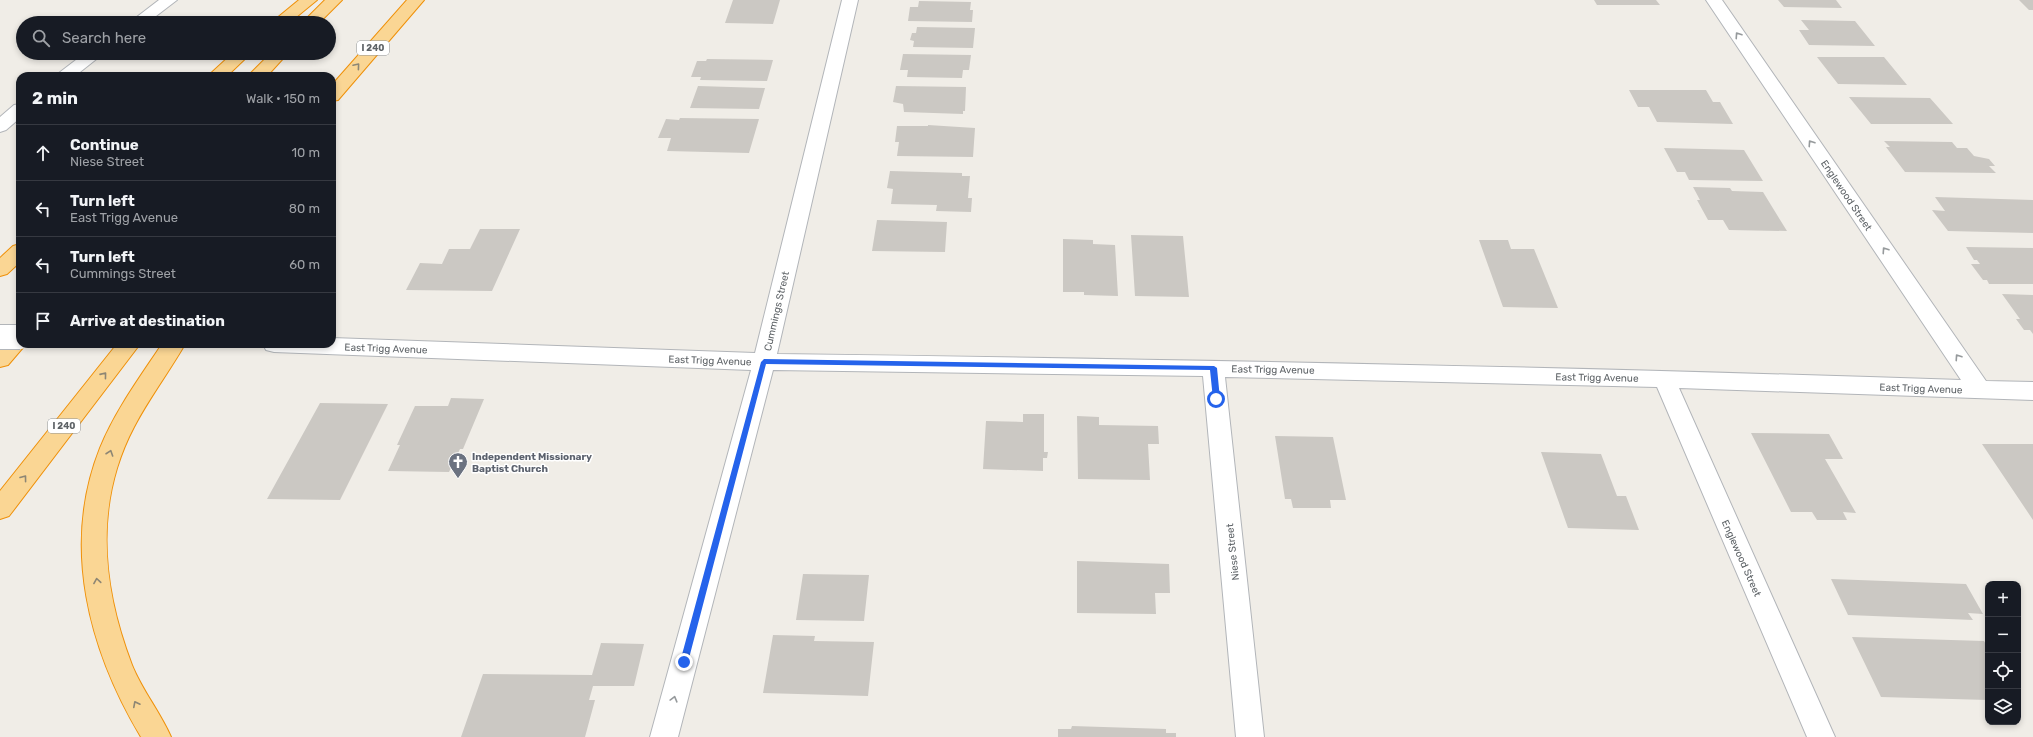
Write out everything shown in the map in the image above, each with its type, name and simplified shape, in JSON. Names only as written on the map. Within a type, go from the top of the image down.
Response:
[{"type":"highway","points":[[288,16],[309,0]]},
{"type":"highway","points":[[317,16],[334,0]]},
{"type":"highway","name":"I 240","points":[[336,91],[416,0]]},
{"type":"highway","points":[[222,72],[235,60]]},
{"type":"highway","points":[[261,72],[273,60]]},
{"type":"highway","points":[[0,269],[16,255]]},
{"type":"highway","points":[[0,359],[16,341]]},
{"type":"highway","name":"I 240","points":[[0,509],[126,348]]},
{"type":"highway","points":[[157,737],[140,712],[121,675],[103,619],[96,572],[93,534],[98,494],[111,450],[131,409],[171,348]]},
{"type":"street","points":[[147,16],[169,0]]},
{"type":"street","name":"Cummings Street","points":[[664,737],[764,362],[850,0]]},
{"type":"street","name":"Englewood Street","points":[[1714,0],[1980,390]]},
{"type":"street","points":[[70,72],[86,60]]},
{"type":"street","points":[[0,126],[16,112]]},
{"type":"street","points":[[0,337],[16,337]]},
{"type":"street","name":"East Trigg Avenue","points":[[336,346],[764,362],[1214,368],[1664,379],[2033,391]]},
{"type":"street","name":"Niese Street","points":[[1214,368],[1250,737]]},
{"type":"street","name":"Englewood Street","points":[[1664,379],[1821,737]]},
{"type":"building","points":[[733,0],[780,0],[773,24],[725,23]]},
{"type":"building","points":[[1594,0],[1656,0],[1660,5],[1597,5]]},
{"type":"building","points":[[1778,0],[1836,0],[1842,8],[1784,7]]},
{"type":"building","points":[[2019,0],[2033,0],[2033,10],[2029,10]]},
{"type":"building","points":[[919,1],[971,2],[970,10],[973,10],[972,22],[908,21],[910,7],[918,7]]},
{"type":"building","points":[[1801,20],[1855,21],[1875,46],[1809,45],[1799,30],[1809,30]]},
{"type":"building","points":[[917,27],[975,28],[973,48],[913,47],[914,41],[910,40],[912,33],[916,33]]},
{"type":"building","points":[[903,54],[971,55],[969,70],[963,70],[962,78],[907,77],[908,70],[900,70]]},
{"type":"building","points":[[1817,57],[1884,57],[1907,85],[1838,84]]},
{"type":"building","points":[[707,59],[773,60],[767,81],[700,80],[701,77],[691,77],[697,61],[706,61]]},
{"type":"building","points":[[698,86],[765,88],[759,109],[690,108]]},
{"type":"building","points":[[896,86],[966,87],[965,111],[963,111],[963,114],[904,112],[903,104],[893,102]]},
{"type":"building","points":[[1629,90],[1706,90],[1713,102],[1720,102],[1733,124],[1657,122],[1649,107],[1638,107]]},
{"type":"building","points":[[1849,97],[1930,98],[1953,124],[1871,124]]},
{"type":"building","points":[[680,118],[759,119],[749,153],[667,151],[671,138],[658,138],[666,119],[679,120]]},
{"type":"building","points":[[928,125],[975,128],[973,157],[897,156],[899,142],[895,142],[897,126]]},
{"type":"building","points":[[1884,141],[1952,142],[1957,148],[1967,148],[1974,156],[1989,159],[1995,166],[1989,166],[1996,173],[1905,172],[1886,147],[1890,147]]},
{"type":"building","points":[[1664,148],[1744,150],[1763,181],[1689,180],[1685,172],[1677,172]]},
{"type":"building","points":[[890,171],[962,173],[962,176],[970,176],[968,198],[972,198],[971,212],[936,211],[937,205],[891,204],[893,189],[887,188]]},
{"type":"building","points":[[1693,187],[1730,188],[1732,191],[1763,192],[1787,231],[1729,230],[1723,220],[1708,220],[1697,200],[1700,200]]},
{"type":"building","points":[[1935,197],[2033,200],[2033,233],[1948,231],[1932,210],[1945,211]]},
{"type":"building","points":[[877,220],[947,222],[945,252],[872,251]]},
{"type":"building","points":[[480,229],[520,229],[492,291],[406,290],[420,263],[442,264],[449,249],[470,249]]},
{"type":"building","points":[[1131,235],[1183,236],[1189,297],[1135,296]]},
{"type":"building","points":[[1063,239],[1093,240],[1093,244],[1115,245],[1118,296],[1084,295],[1084,292],[1063,292]]},
{"type":"building","points":[[1479,240],[1508,240],[1511,249],[1534,249],[1558,308],[1503,307]]},
{"type":"building","points":[[1966,247],[2033,248],[2033,284],[1989,284],[1987,280],[1983,280],[1971,264],[1980,264],[1977,260],[1974,260]]},
{"type":"building","points":[[2002,294],[2033,295],[2033,334],[2030,330],[2024,330],[2016,319],[2020,319]]},
{"type":"building","points":[[451,398],[484,399],[463,449],[460,449],[449,472],[388,471],[400,445],[397,445],[415,406],[448,406]]},
{"type":"building","points":[[320,403],[388,404],[340,500],[267,499]]},
{"type":"building","points":[[1023,414],[1044,414],[1044,452],[1048,452],[1047,458],[1043,458],[1043,471],[983,469],[986,421],[1023,422]]},
{"type":"building","points":[[1077,416],[1099,417],[1099,425],[1158,426],[1159,444],[1148,444],[1150,480],[1078,479]]},
{"type":"building","points":[[1751,433],[1829,434],[1843,459],[1825,459],[1856,513],[1843,512],[1847,520],[1817,520],[1812,512],[1791,512]]},
{"type":"building","points":[[1275,436],[1333,437],[1346,500],[1330,500],[1331,508],[1293,508],[1291,499],[1285,499]]},
{"type":"building","points":[[1982,444],[2033,444],[2033,520]]},
{"type":"building","points":[[1541,452],[1601,454],[1617,496],[1626,496],[1639,530],[1568,528]]},
{"type":"building","points":[[1077,561],[1169,564],[1170,593],[1155,593],[1156,614],[1077,613]]},
{"type":"building","points":[[803,574],[869,575],[864,621],[796,620]]},
{"type":"building","points":[[1831,579],[1966,584],[1983,614],[1968,613],[1973,620],[1848,615]]},
{"type":"building","points":[[773,635],[815,636],[814,641],[874,642],[868,696],[763,693]]},
{"type":"building","points":[[1852,637],[1984,641],[1985,643],[1985,700],[1881,697]]},
{"type":"building","points":[[601,643],[644,644],[634,686],[593,686],[589,700],[595,700],[585,737],[461,737],[483,674],[592,675]]},
{"type":"building","points":[[1072,726],[1166,729],[1166,733],[1176,733],[1176,737],[1058,737],[1058,729],[1071,729]]},
{"type":"place","name":"Independent Missionary Baptist Church","points":[[458,479]]},
{"type":"route","points":[[684,662],[764,362],[1214,368],[1216,399]]}]
